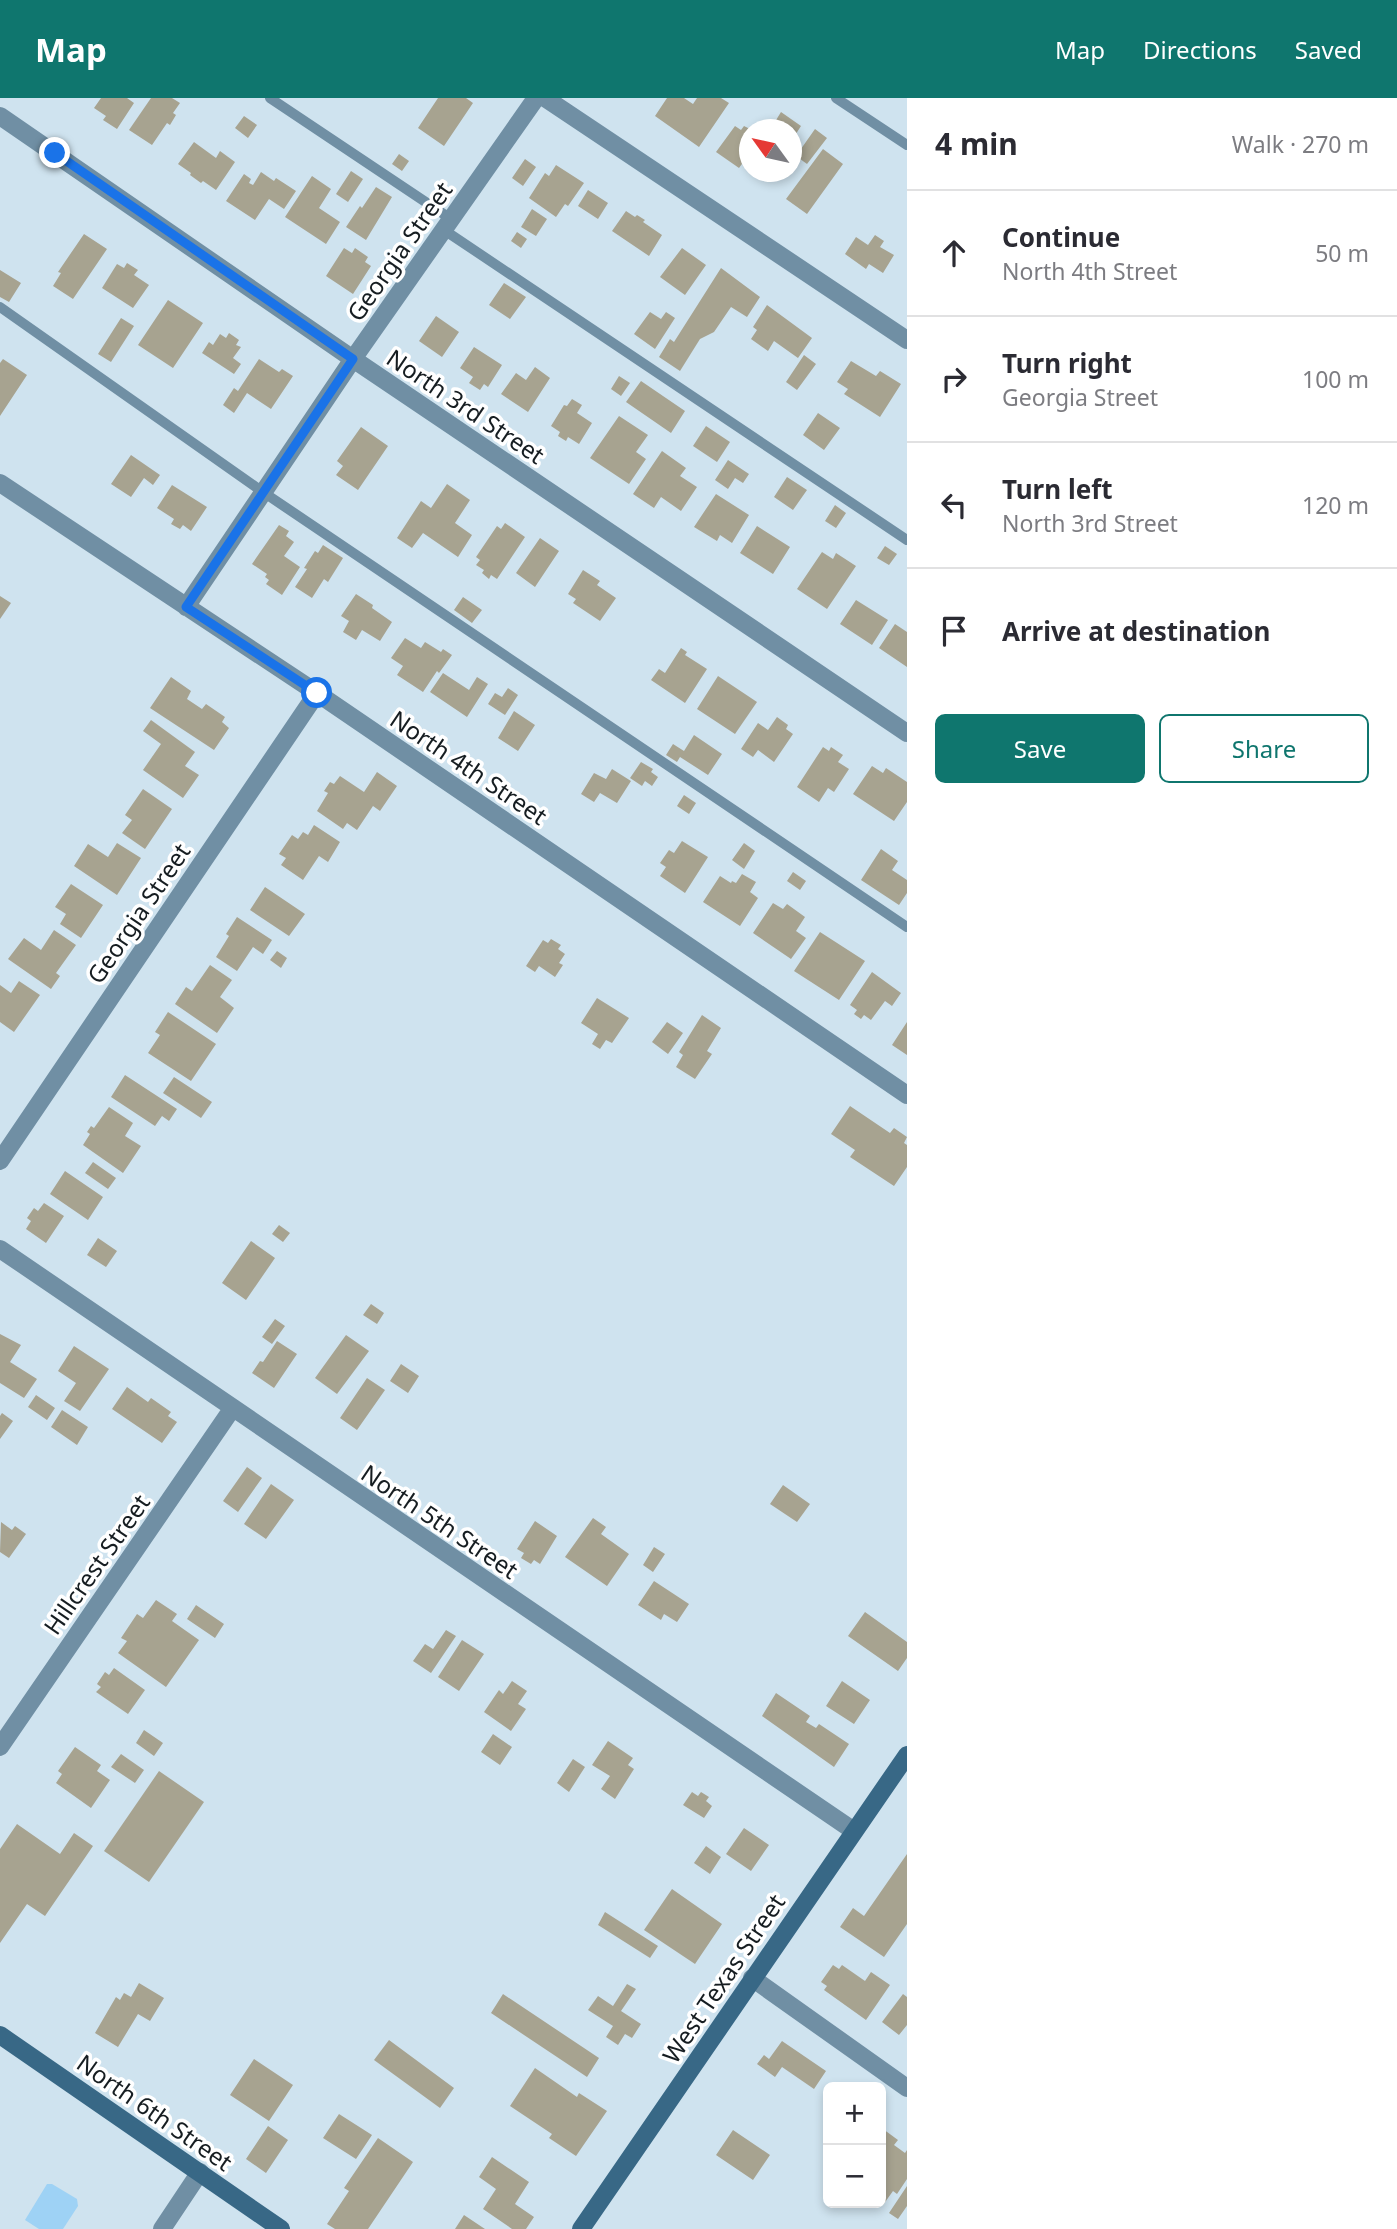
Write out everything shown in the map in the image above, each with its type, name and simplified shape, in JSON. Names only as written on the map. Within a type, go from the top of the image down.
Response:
[{"type":"street","name":"Georgia Street","points":[[186,607],[353,359],[536,98]]},
{"type":"street","points":[[545,98],[907,340]]},
{"type":"street","name":"North 3rd Street","points":[[0,116],[353,359],[907,733]]},
{"type":"street","name":"North 4th Street","points":[[0,483],[317,693],[907,1095]]},
{"type":"street","name":"Georgia Street","points":[[0,1161],[317,693]]},
{"type":"street","name":"North 5th Street","points":[[0,1249],[854,1831]]},
{"type":"street","name":"Hillcrest Street","points":[[0,1747],[232,1409]]},
{"type":"street","name":"West Texas Street","points":[[581,2229],[907,1755]]},
{"type":"street","points":[[752,1979],[907,2088]]},
{"type":"street","name":"North 6th Street","points":[[0,2035],[281,2229]]},
{"type":"street","points":[[162,2229],[200,2172]]},
{"type":"lane","points":[[270,98],[447,224],[907,540]]},
{"type":"lane","points":[[836,98],[907,145]]},
{"type":"lane","points":[[0,307],[263,492],[907,927]]},
{"type":"shaded area","points":[[47,2184],[52,2184],[77,2199],[78,2206],[63,2229],[39,2229],[25,2220]]},
{"type":"building","points":[[101,98],[127,98],[134,103],[117,129],[103,120],[106,116],[94,108]]},
{"type":"building","points":[[151,98],[172,98],[180,103],[173,113],[176,115],[170,125],[167,123],[152,145],[129,130]]},
{"type":"building","points":[[438,98],[466,98],[473,103],[444,146],[418,128]]},
{"type":"building","points":[[667,98],[684,98],[693,104],[697,98],[721,98],[729,103],[699,147],[655,116]]},
{"type":"building","points":[[781,112],[791,119],[777,119]]},
{"type":"building","points":[[244,116],[257,125],[248,138],[235,128]]},
{"type":"building","points":[[735,126],[739,129],[739,168],[716,152]]},
{"type":"building","points":[[815,129],[827,138],[807,164],[802,160],[802,147]]},
{"type":"building","points":[[194,142],[216,158],[220,151],[235,162],[216,190],[203,181],[201,183],[178,164]]},
{"type":"building","points":[[823,149],[843,164],[807,214],[786,199],[799,182],[802,182],[802,177]]},
{"type":"building","points":[[399,154],[409,161],[402,171],[392,164]]},
{"type":"building","points":[[525,159],[536,167],[523,186],[512,178]]},
{"type":"building","points":[[556,165],[584,183],[568,206],[565,204],[556,217],[529,198],[545,173],[549,176]]},
{"type":"building","points":[[351,171],[363,179],[348,202],[336,194]]},
{"type":"building","points":[[261,172],[296,191],[284,209],[269,199],[255,220],[226,201],[244,174],[251,179],[249,183],[253,185]]},
{"type":"building","points":[[312,176],[331,189],[319,208],[340,222],[326,244],[285,217]]},
{"type":"building","points":[[376,187],[392,197],[366,240],[346,227]]},
{"type":"building","points":[[588,190],[608,203],[598,219],[578,206]]},
{"type":"building","points":[[532,209],[547,219],[536,236],[521,227]]},
{"type":"building","points":[[626,211],[645,220],[643,222],[662,235],[649,256],[612,231]]},
{"type":"building","points":[[517,232],[527,239],[521,248],[511,241]]},
{"type":"building","points":[[84,234],[107,249],[73,299],[53,286],[61,273],[58,272]]},
{"type":"building","points":[[875,235],[884,241],[880,247],[894,255],[883,273],[869,264],[866,269],[845,254],[856,237],[868,245]]},
{"type":"building","points":[[344,248],[352,253],[355,248],[368,257],[365,262],[371,266],[353,294],[326,276]]},
{"type":"building","points":[[682,248],[706,265],[685,295],[660,277]]},
{"type":"building","points":[[127,263],[138,270],[134,275],[149,285],[133,308],[102,288],[117,264],[124,268]]},
{"type":"building","points":[[721,268],[760,297],[747,317],[731,307],[714,332],[700,339],[680,371],[659,357],[670,339],[674,342]]},
{"type":"building","points":[[0,270],[21,283],[9,302],[0,297]]},
{"type":"building","points":[[504,283],[526,297],[510,319],[489,305]]},
{"type":"building","points":[[168,300],[203,323],[173,368],[138,345]]},
{"type":"building","points":[[767,305],[812,338],[798,358],[774,341],[768,351],[751,339],[757,330],[753,327]]},
{"type":"building","points":[[650,312],[661,319],[666,312],[675,318],[655,349],[634,334]]},
{"type":"building","points":[[436,316],[459,332],[442,357],[419,341]]},
{"type":"building","points":[[121,318],[134,326],[111,362],[98,354]]},
{"type":"building","points":[[229,333],[239,340],[236,345],[241,347],[233,358],[241,364],[234,374],[202,353],[209,342],[213,345],[220,334],[226,338]]},
{"type":"building","points":[[474,347],[502,365],[488,387],[484,384],[480,390],[469,383],[473,377],[460,368]]},
{"type":"building","points":[[804,355],[816,364],[797,390],[786,382]]},
{"type":"building","points":[[3,359],[27,375],[0,416],[0,363]]},
{"type":"building","points":[[259,359],[279,372],[282,369],[293,376],[271,409],[247,393],[234,413],[223,405],[234,388],[238,391]]},
{"type":"building","points":[[851,361],[876,376],[880,371],[901,384],[880,417],[844,394],[848,389],[837,382]]},
{"type":"building","points":[[535,367],[550,378],[528,412],[501,394],[516,373],[526,380]]},
{"type":"building","points":[[619,376],[630,383],[621,396],[611,389]]},
{"type":"building","points":[[641,381],[685,411],[671,433],[626,402]]},
{"type":"building","points":[[572,399],[582,405],[577,413],[592,423],[579,444],[568,437],[566,441],[558,436],[560,432],[551,426],[564,405],[567,406]]},
{"type":"building","points":[[818,413],[840,428],[824,450],[803,435]]},
{"type":"building","points":[[619,416],[648,435],[636,452],[646,459],[629,484],[590,458]]},
{"type":"building","points":[[706,426],[730,442],[717,462],[693,446]]},
{"type":"building","points":[[361,427],[388,446],[358,490],[336,475],[343,466],[337,461]]},
{"type":"building","points":[[662,451],[686,468],[680,476],[697,487],[681,511],[661,497],[654,508],[633,494]]},
{"type":"building","points":[[131,455],[160,475],[153,485],[144,478],[131,497],[111,484]]},
{"type":"building","points":[[728,460],[749,474],[743,483],[735,478],[728,489],[715,480]]},
{"type":"building","points":[[787,477],[807,490],[793,510],[774,497]]},
{"type":"building","points":[[447,484],[470,500],[455,523],[472,535],[458,557],[423,533],[412,548],[397,538],[421,501],[431,508]]},
{"type":"building","points":[[172,485],[207,507],[191,531],[183,525],[180,529],[171,524],[174,519],[157,508]]},
{"type":"building","points":[[716,494],[749,515],[732,543],[720,535],[717,541],[694,527]]},
{"type":"building","points":[[835,505],[846,513],[836,528],[825,521]]},
{"type":"building","points":[[505,523],[525,537],[497,579],[491,575],[489,579],[482,573],[484,570],[476,565],[480,560],[476,557],[497,526],[501,529]]},
{"type":"building","points":[[279,525],[289,531],[286,536],[294,542],[284,556],[300,567],[282,595],[266,584],[269,580],[265,577],[267,574],[252,564]]},
{"type":"building","points":[[757,526],[790,547],[773,574],[740,553]]},
{"type":"building","points":[[540,538],[559,551],[535,587],[516,573]]},
{"type":"building","points":[[323,545],[343,558],[328,582],[324,579],[312,598],[295,587],[315,551],[318,553]]},
{"type":"building","points":[[885,546],[897,554],[889,565],[877,558]]},
{"type":"building","points":[[822,552],[833,559],[836,553],[856,566],[827,609],[797,589]]},
{"type":"building","points":[[583,570],[600,581],[597,585],[616,598],[600,621],[573,603],[576,599],[568,594]]},
{"type":"building","points":[[356,594],[392,622],[380,641],[362,630],[356,640],[343,632],[349,621],[341,616]]},
{"type":"building","points":[[0,596],[11,603],[0,619]]},
{"type":"building","points":[[463,597],[482,610],[472,623],[454,610]]},
{"type":"building","points":[[856,600],[888,620],[872,645],[840,624]]},
{"type":"building","points":[[895,624],[907,632],[907,667],[879,648]]},
{"type":"building","points":[[405,638],[421,648],[425,642],[452,655],[423,692],[397,675],[403,666],[391,658]]},
{"type":"building","points":[[681,648],[687,652],[685,655],[707,669],[685,703],[651,680],[659,669],[665,673]]},
{"type":"building","points":[[443,673],[469,690],[477,677],[488,684],[467,717],[430,692]]},
{"type":"building","points":[[718,676],[757,702],[735,734],[697,709]]},
{"type":"building","points":[[171,677],[191,691],[187,699],[202,709],[206,704],[225,717],[222,722],[229,728],[214,750],[150,708]]},
{"type":"building","points":[[508,688],[518,695],[505,715],[488,704],[495,693],[502,697]]},
{"type":"building","points":[[514,711],[535,725],[518,751],[498,738]]},
{"type":"building","points":[[777,717],[788,725],[786,729],[793,734],[774,762],[758,750],[753,757],[741,749],[758,723],[768,730]]},
{"type":"building","points":[[151,720],[195,752],[185,766],[199,775],[183,798],[143,770],[161,744],[143,731]]},
{"type":"building","points":[[694,735],[722,754],[708,775],[680,757],[677,762],[666,755],[673,744],[684,751]]},
{"type":"building","points":[[823,747],[829,751],[831,747],[843,755],[838,762],[849,769],[834,792],[828,788],[819,802],[797,787]]},
{"type":"building","points":[[641,762],[653,769],[651,772],[658,777],[652,786],[645,781],[642,786],[630,778]]},
{"type":"building","points":[[872,766],[883,773],[886,768],[907,782],[907,802],[894,821],[853,794]]},
{"type":"building","points":[[612,769],[631,781],[617,803],[600,793],[594,802],[581,794],[594,773],[606,779]]},
{"type":"building","points":[[377,772],[397,786],[380,811],[373,806],[357,830],[347,823],[343,829],[317,811],[328,793],[324,791],[330,782],[334,784],[340,776],[364,792]]},
{"type":"building","points":[[143,789],[172,809],[145,849],[122,833],[132,820],[125,815]]},
{"type":"building","points":[[684,795],[696,803],[689,814],[677,806]]},
{"type":"building","points":[[314,825],[340,842],[328,862],[319,856],[303,880],[281,865],[286,858],[279,854],[292,835],[298,839],[303,832],[308,835]]},
{"type":"building","points":[[682,841],[708,857],[685,893],[660,876],[666,867],[660,863],[669,850],[674,853]]},
{"type":"building","points":[[117,843],[141,858],[117,895],[74,866],[88,844],[108,857]]},
{"type":"building","points":[[744,843],[755,851],[744,869],[732,860]]},
{"type":"building","points":[[881,849],[898,861],[892,870],[907,880],[907,893],[899,905],[861,880]]},
{"type":"building","points":[[793,872],[806,881],[800,890],[787,881]]},
{"type":"building","points":[[742,874],[756,882],[750,892],[758,898],[740,926],[703,902],[720,876],[736,883]]},
{"type":"building","points":[[71,884],[103,905],[81,938],[60,924],[66,914],[55,907]]},
{"type":"building","points":[[265,887],[305,914],[289,936],[250,910]]},
{"type":"building","points":[[773,903],[783,909],[787,904],[805,917],[796,931],[806,938],[791,959],[753,933]]},
{"type":"building","points":[[237,917],[272,940],[263,954],[253,947],[237,971],[216,957]]},
{"type":"building","points":[[54,930],[76,945],[56,973],[60,976],[51,989],[8,959],[24,938],[41,950]]},
{"type":"building","points":[[820,932],[865,961],[839,1000],[794,971]]},
{"type":"building","points":[[551,939],[561,945],[558,949],[565,954],[559,963],[563,965],[555,977],[539,966],[535,972],[526,966],[543,940],[548,943]]},
{"type":"building","points":[[277,951],[287,958],[281,968],[270,960]]},
{"type":"building","points":[[210,965],[232,980],[220,997],[234,1008],[217,1033],[175,1004],[186,987],[192,991]]},
{"type":"building","points":[[872,972],[901,993],[892,1006],[885,1001],[871,1020],[864,1015],[861,1019],[854,1014],[857,1010],[850,1005]]},
{"type":"building","points":[[19,981],[40,995],[14,1032],[0,1022],[0,985],[11,993]]},
{"type":"building","points":[[597,998],[629,1018],[612,1043],[606,1040],[600,1049],[592,1044],[598,1034],[581,1023]]},
{"type":"building","points":[[168,1012],[216,1044],[191,1081],[148,1053],[160,1035],[155,1032]]},
{"type":"building","points":[[702,1015],[721,1028],[707,1051],[712,1054],[695,1079],[676,1067],[683,1055],[679,1052]]},
{"type":"building","points":[[667,1022],[683,1033],[668,1054],[652,1042]]},
{"type":"building","points":[[907,1022],[907,1055],[892,1045]]},
{"type":"building","points":[[125,1075],[177,1109],[169,1121],[162,1116],[155,1126],[111,1097]]},
{"type":"building","points":[[174,1077],[212,1102],[201,1118],[163,1093]]},
{"type":"building","points":[[850,1106],[890,1133],[894,1128],[907,1137],[904,1143],[907,1145],[907,1167],[894,1186],[850,1157],[855,1150],[831,1134]]},
{"type":"building","points":[[109,1107],[133,1123],[125,1136],[141,1146],[123,1173],[83,1145],[90,1134],[87,1132],[91,1126],[94,1128]]},
{"type":"building","points":[[93,1162],[116,1178],[108,1189],[85,1173]]},
{"type":"building","points":[[65,1171],[103,1197],[88,1220],[50,1194]]},
{"type":"building","points":[[44,1203],[64,1216],[46,1243],[26,1229],[31,1221],[27,1218],[34,1208],[38,1211]]},
{"type":"building","points":[[279,1225],[290,1233],[283,1242],[272,1234]]},
{"type":"building","points":[[98,1238],[117,1251],[106,1267],[87,1255]]},
{"type":"building","points":[[251,1241],[275,1258],[246,1300],[222,1283]]},
{"type":"building","points":[[371,1304],[384,1313],[377,1324],[363,1315]]},
{"type":"building","points":[[275,1319],[285,1326],[272,1344],[262,1337]]},
{"type":"building","points":[[0,1334],[21,1345],[10,1362],[37,1379],[24,1398],[0,1383]]},
{"type":"building","points":[[346,1335],[369,1351],[337,1394],[315,1378]]},
{"type":"building","points":[[277,1341],[297,1354],[274,1388],[252,1373]]},
{"type":"building","points":[[74,1346],[109,1369],[80,1411],[64,1401],[76,1383],[58,1371]]},
{"type":"building","points":[[401,1364],[419,1376],[408,1393],[390,1381]]},
{"type":"building","points":[[367,1378],[385,1390],[357,1430],[340,1418]]},
{"type":"building","points":[[127,1387],[148,1402],[151,1398],[171,1412],[168,1416],[177,1422],[162,1443],[112,1409]]},
{"type":"building","points":[[36,1395],[55,1408],[47,1420],[28,1407]]},
{"type":"building","points":[[62,1410],[88,1427],[77,1445],[51,1427]]},
{"type":"building","points":[[2,1413],[13,1421],[0,1439],[0,1416]]},
{"type":"building","points":[[247,1467],[262,1478],[238,1512],[223,1501]]},
{"type":"building","points":[[271,1484],[294,1500],[266,1539],[244,1524]]},
{"type":"building","points":[[783,1485],[810,1504],[797,1522],[770,1504]]},
{"type":"building","points":[[593,1518],[606,1527],[601,1534],[629,1554],[607,1586],[565,1557]]},
{"type":"building","points":[[535,1521],[557,1536],[540,1564],[534,1560],[531,1564],[521,1558],[524,1553],[517,1549]]},
{"type":"building","points":[[1,1522],[12,1530],[15,1526],[26,1534],[9,1558],[0,1552]]},
{"type":"building","points":[[654,1547],[665,1554],[653,1572],[643,1565]]},
{"type":"building","points":[[654,1581],[689,1604],[677,1622],[664,1614],[661,1620],[638,1605]]},
{"type":"building","points":[[156,1600],[177,1614],[172,1621],[199,1640],[166,1687],[118,1653],[127,1641],[121,1638],[137,1614],[143,1618]]},
{"type":"building","points":[[196,1605],[224,1624],[215,1638],[187,1619]]},
{"type":"building","points":[[865,1612],[907,1642],[907,1658],[898,1671],[848,1636]]},
{"type":"building","points":[[446,1630],[456,1636],[431,1673],[413,1661],[425,1644],[433,1649]]},
{"type":"building","points":[[462,1640],[484,1654],[459,1691],[438,1677]]},
{"type":"building","points":[[114,1668],[145,1690],[128,1714],[96,1692],[101,1687],[97,1684],[105,1672],[109,1675]]},
{"type":"building","points":[[512,1681],[527,1691],[518,1704],[526,1709],[511,1731],[484,1712],[499,1690],[503,1694]]},
{"type":"building","points":[[842,1681],[870,1700],[854,1724],[826,1706]]},
{"type":"building","points":[[776,1693],[810,1716],[806,1722],[816,1728],[819,1724],[849,1744],[834,1767],[762,1716]]},
{"type":"building","points":[[144,1730],[163,1743],[154,1756],[136,1743]]},
{"type":"building","points":[[493,1734],[512,1747],[500,1765],[481,1752]]},
{"type":"building","points":[[608,1741],[633,1758],[628,1765],[634,1769],[615,1799],[601,1789],[610,1776],[592,1765]]},
{"type":"building","points":[[75,1747],[101,1765],[97,1771],[110,1780],[91,1808],[56,1783],[62,1774],[58,1771]]},
{"type":"building","points":[[121,1754],[144,1770],[135,1783],[111,1767]]},
{"type":"building","points":[[573,1759],[585,1767],[569,1792],[557,1783]]},
{"type":"building","points":[[159,1771],[204,1802],[149,1882],[104,1851]]},
{"type":"building","points":[[692,1792],[698,1796],[701,1792],[709,1797],[706,1801],[712,1806],[704,1818],[683,1805]]},
{"type":"building","points":[[17,1824],[60,1854],[74,1833],[93,1846],[45,1916],[27,1904],[0,1943],[0,1849]]},
{"type":"building","points":[[744,1828],[769,1845],[751,1871],[726,1854]]},
{"type":"building","points":[[706,1846],[721,1857],[710,1874],[694,1863]]},
{"type":"building","points":[[907,1854],[907,1924],[884,1957],[840,1927],[853,1908],[864,1916]]},
{"type":"building","points":[[672,1889],[722,1924],[695,1964],[644,1930]]},
{"type":"building","points":[[605,1912],[658,1946],[650,1958],[598,1925]]},
{"type":"building","points":[[833,1965],[839,1969],[842,1965],[865,1981],[871,1972],[890,1985],[866,2020],[824,1990],[827,1986],[821,1982]]},
{"type":"building","points":[[139,1983],[164,1998],[150,2021],[138,2014],[118,2047],[95,2033],[116,1997],[120,2000],[124,1993],[131,1997]]},
{"type":"building","points":[[627,1984],[636,1989],[621,2011],[641,2024],[632,2038],[625,2034],[618,2045],[606,2037],[613,2026],[588,2010],[598,1996],[613,2006]]},
{"type":"building","points":[[503,1994],[599,2058],[587,2077],[491,2013]]},
{"type":"building","points":[[903,1994],[907,1997],[907,2025],[899,2035],[882,2022]]},
{"type":"building","points":[[389,2040],[454,2088],[440,2108],[374,2060]]},
{"type":"building","points":[[782,2041],[826,2071],[814,2089],[782,2067],[775,2077],[757,2064],[764,2055],[769,2059]]},
{"type":"building","points":[[254,2059],[293,2085],[269,2121],[230,2095]]},
{"type":"building","points":[[535,2068],[577,2097],[579,2093],[607,2111],[576,2156],[549,2138],[552,2134],[510,2106]]},
{"type":"building","points":[[339,2114],[372,2135],[356,2159],[323,2138]]},
{"type":"building","points":[[268,2126],[288,2140],[266,2173],[246,2159]]},
{"type":"building","points":[[733,2130],[770,2155],[753,2180],[716,2155]]},
{"type":"building","points":[[886,2131],[898,2140],[894,2145],[905,2153],[907,2150],[907,2179],[897,2194],[893,2191],[886,2201]]},
{"type":"building","points":[[378,2138],[413,2162],[368,2229],[335,2229],[327,2224],[349,2191],[344,2188]]},
{"type":"building","points":[[492,2157],[529,2182],[515,2204],[534,2217],[526,2229],[512,2229],[483,2209],[496,2189],[479,2177]]},
{"type":"building","points":[[907,2186],[907,2206],[898,2219],[889,2213]]},
{"type":"building","points":[[464,2215],[485,2229],[455,2229]]},
{"type":"route","points":[[55,153],[353,359],[186,607],[317,693]]}]
